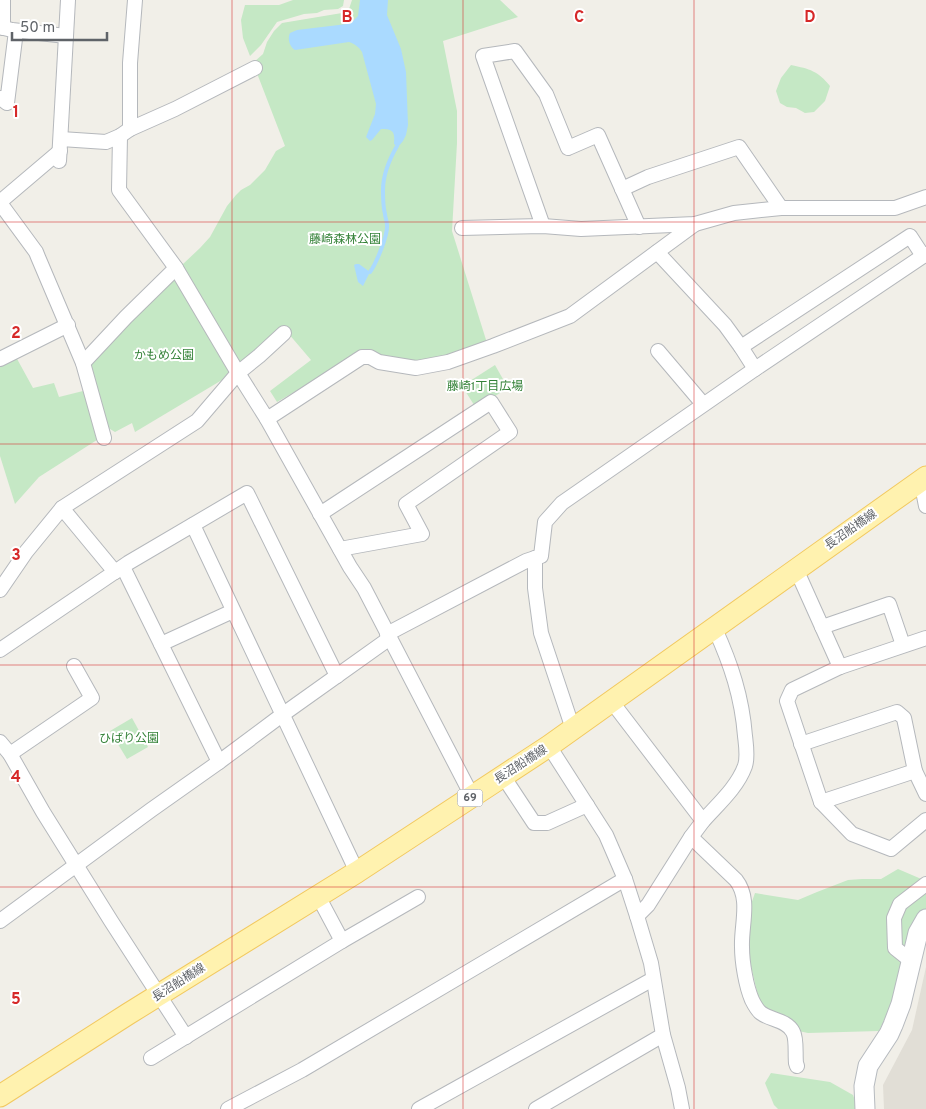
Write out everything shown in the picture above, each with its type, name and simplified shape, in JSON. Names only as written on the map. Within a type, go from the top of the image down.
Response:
[{"type":"main road","name":"長沼船橋線","points":[[0,1096],[357,872],[549,746],[924,479]]},
{"type":"street","points":[[0,98],[7,103],[6,28],[3,0]]},
{"type":"street","points":[[60,150],[68,0]]},
{"type":"street","points":[[135,0],[119,190],[176,268],[267,419],[364,588],[472,796]]},
{"type":"street","points":[[6,28],[66,36]]},
{"type":"street","points":[[543,226],[483,56],[515,51],[546,94],[568,148],[598,135],[640,227]]},
{"type":"street","points":[[104,438],[84,363],[36,252],[0,202],[60,150],[106,142],[255,68]]},
{"type":"street","points":[[622,189],[648,177],[739,146],[781,208]]},
{"type":"street","points":[[462,228],[543,226],[581,229],[694,224],[734,213],[781,208],[896,208],[926,197]]},
{"type":"street","points":[[267,419],[362,357],[370,357],[378,362],[416,368],[448,362],[570,316],[694,224]]},
{"type":"street","points":[[0,922],[389,636],[526,561],[541,556],[545,522],[562,503],[754,369],[924,255],[910,236],[741,347]]},
{"type":"street","points":[[657,252],[725,325],[754,369]]},
{"type":"street","points":[[84,363],[126,317],[176,268]]},
{"type":"street","points":[[0,359],[68,325]]},
{"type":"street","points":[[0,590],[26,552],[62,508],[197,421],[238,373],[284,333]]},
{"type":"street","points":[[658,351],[703,404]]},
{"type":"street","points":[[320,514],[491,402],[510,432],[406,504],[422,534],[340,549]]},
{"type":"street","points":[[924,479],[926,506]]},
{"type":"street","points":[[0,650],[119,569],[247,493],[337,676]]},
{"type":"street","points":[[62,508],[119,569],[161,644],[219,762]]},
{"type":"street","points":[[193,525],[357,872]]},
{"type":"street","points":[[535,558],[535,588],[541,633],[573,729]]},
{"type":"street","points":[[796,569],[840,667]]},
{"type":"street","points":[[822,627],[889,604],[903,645]]},
{"type":"street","points":[[161,644],[233,611]]},
{"type":"street","points":[[637,916],[648,905],[702,821],[734,786],[745,766],[744,716],[738,688],[726,652],[715,629]]},
{"type":"street","points":[[926,638],[840,667],[792,690],[787,701],[821,802],[852,834],[891,849],[926,820]]},
{"type":"street","points":[[10,754],[92,698],[74,666]]},
{"type":"street","points":[[612,702],[702,821]]},
{"type":"street","points":[[801,744],[897,712],[904,718],[915,771],[926,794]]},
{"type":"street","points":[[0,742],[10,754],[76,866],[186,1037]]},
{"type":"street","points":[[549,746],[606,836],[624,879],[651,963],[663,1035],[682,1109]]},
{"type":"street","points":[[821,802],[915,771]]},
{"type":"street","points":[[503,776],[534,823],[547,823],[587,805]]},
{"type":"street","points":[[691,837],[742,887],[744,898],[742,948],[746,980],[756,1008],[761,1013],[785,1023],[792,1030],[797,1066]]},
{"type":"street","points":[[228,1109],[302,1070],[624,879]]},
{"type":"street","points":[[910,960],[895,948],[894,918],[900,904],[926,884]]},
{"type":"street","points":[[318,896],[342,941]]},
{"type":"street","points":[[151,1058],[342,941],[418,897]]},
{"type":"street","points":[[865,1109],[864,1086],[868,1066],[893,1025],[918,933],[926,919]]},
{"type":"street","points":[[419,1109],[653,979]]},
{"type":"street","points":[[536,1109],[663,1035]]},
{"type":"shaded area","points":[[926,967],[926,1109],[884,1109],[883,1085],[912,1030]]},
{"type":"green space","points":[[293,0],[344,0],[343,6],[338,9],[304,14],[277,22],[261,45],[250,56],[243,38],[241,20],[245,5],[279,5]]},
{"type":"green space","name":"藤崎森林公園","points":[[352,0],[500,0],[518,17],[443,41],[457,111],[452,231],[487,343],[450,358],[415,365],[360,354],[277,402],[270,391],[311,360],[282,326],[260,347],[238,364],[183,270],[183,264],[210,237],[227,206],[236,195],[250,185],[265,170],[276,151],[285,146],[253,63],[263,54],[267,42],[282,23],[348,12]]},
{"type":"green space","points":[[791,65],[813,71],[830,86],[825,101],[814,112],[805,113],[780,103],[776,91],[781,78]]},
{"type":"green space","name":"かもめ公園","points":[[173,279],[178,279],[231,369],[227,377],[135,432],[132,423],[115,432],[105,426],[90,362]]},
{"type":"green space","points":[[16,357],[33,388],[54,383],[59,397],[87,390],[100,438],[39,477],[15,504],[0,456],[0,365]]},
{"type":"green space","name":"藤崎1丁目広場","points":[[495,365],[508,388],[476,408],[462,386]]},
{"type":"green space","name":"ひばり公園","points":[[132,718],[148,747],[127,759],[110,731]]},
{"type":"green space","points":[[898,869],[926,881],[926,911],[902,981],[879,1031],[808,1033],[769,1025],[758,996],[749,958],[749,910],[755,893],[798,900],[848,880],[881,879]]},
{"type":"green space","points":[[771,1073],[830,1082],[853,1095],[858,1109],[778,1109],[774,1105],[765,1083]]},
{"type":"water","points":[[360,0],[388,0],[387,15],[401,49],[406,72],[408,125],[406,135],[398,147],[394,144],[393,132],[389,129],[381,129],[370,141],[366,137],[375,114],[376,104],[362,52],[358,47],[349,42],[295,50],[290,43],[290,33],[297,30],[351,23],[358,16]]},
{"type":"water","points":[[356,264],[370,272],[363,286],[358,282],[354,265]]},
{"type":"waterway","points":[[370,272],[386,235],[387,225],[383,205],[383,184],[391,157],[397,146]]}]
